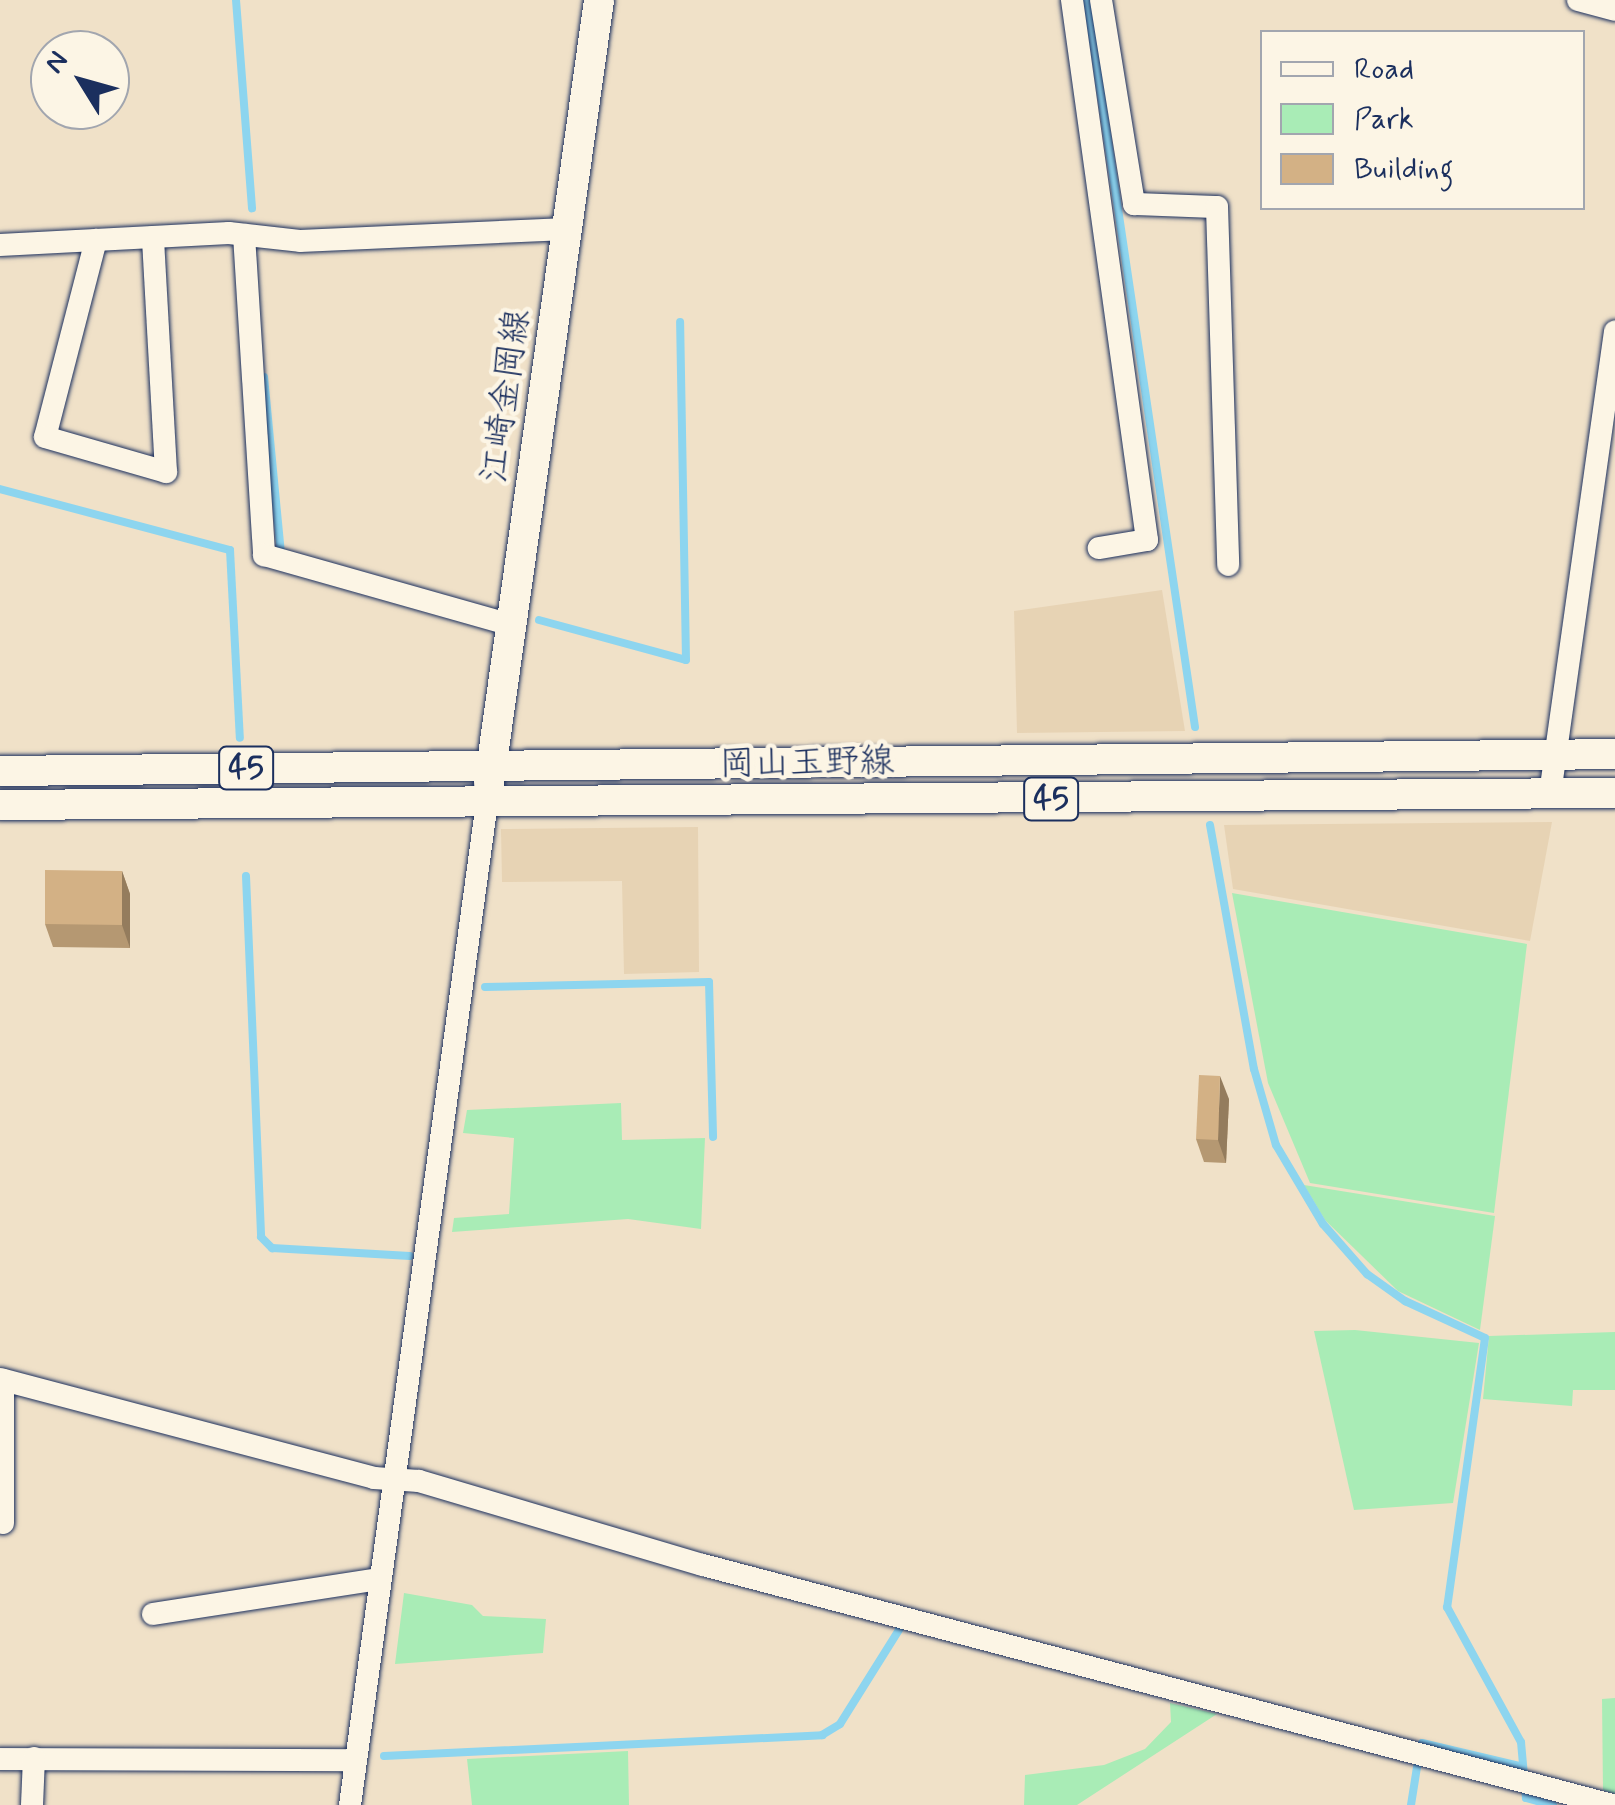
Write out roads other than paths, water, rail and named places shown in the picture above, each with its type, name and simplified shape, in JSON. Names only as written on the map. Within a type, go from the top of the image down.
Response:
[{"type":"main road","name":"江崎金岡線","points":[[487,802],[600,0]]},
{"type":"main road","name":"岡山玉野線","points":[[0,771],[1615,754]]},
{"type":"main road","name":"岡山玉野線","points":[[0,806],[1615,794]]},
{"type":"street","points":[[1072,0],[1147,540],[1100,548]]},
{"type":"street","points":[[1100,0],[1134,204],[1216,207],[1228,565]]},
{"type":"street","points":[[1578,0],[1615,10]]},
{"type":"street","points":[[0,245],[244,235],[300,242],[568,229]]},
{"type":"street","points":[[244,235],[264,555],[512,625]]},
{"type":"street","points":[[96,240],[45,437],[166,472],[152,237]]},
{"type":"street","points":[[1550,794],[1615,332]]},
{"type":"street","points":[[350,1805],[487,802]]},
{"type":"street","points":[[3,1523],[1,1379],[394,1479],[1612,1805]]},
{"type":"street","points":[[154,1614],[380,1579]]},
{"type":"street","points":[[32,1805],[34,1758]]},
{"type":"street","points":[[0,1759],[356,1760]]},
{"type":"waterway","points":[[236,0],[252,208]]},
{"type":"waterway","points":[[1087,0],[1195,727]]},
{"type":"waterway","points":[[539,620],[686,660],[680,322]]},
{"type":"waterway","points":[[264,377],[281,554]]},
{"type":"waterway","points":[[0,489],[230,550],[240,738]]},
{"type":"waterway","points":[[1210,825],[1254,1069],[1276,1145],[1323,1224],[1367,1274],[1405,1301],[1485,1338],[1447,1607],[1521,1742],[1526,1798],[1553,1805]]},
{"type":"waterway","points":[[246,876],[261,1237],[272,1248],[410,1256]]},
{"type":"waterway","points":[[485,987],[709,982],[713,1137]]},
{"type":"waterway","points":[[384,1756],[822,1735],[840,1724],[899,1630]]},
{"type":"waterway","points":[[1422,1743],[1520,1766]]},
{"type":"waterway","points":[[1411,1805],[1417,1766]]}]
